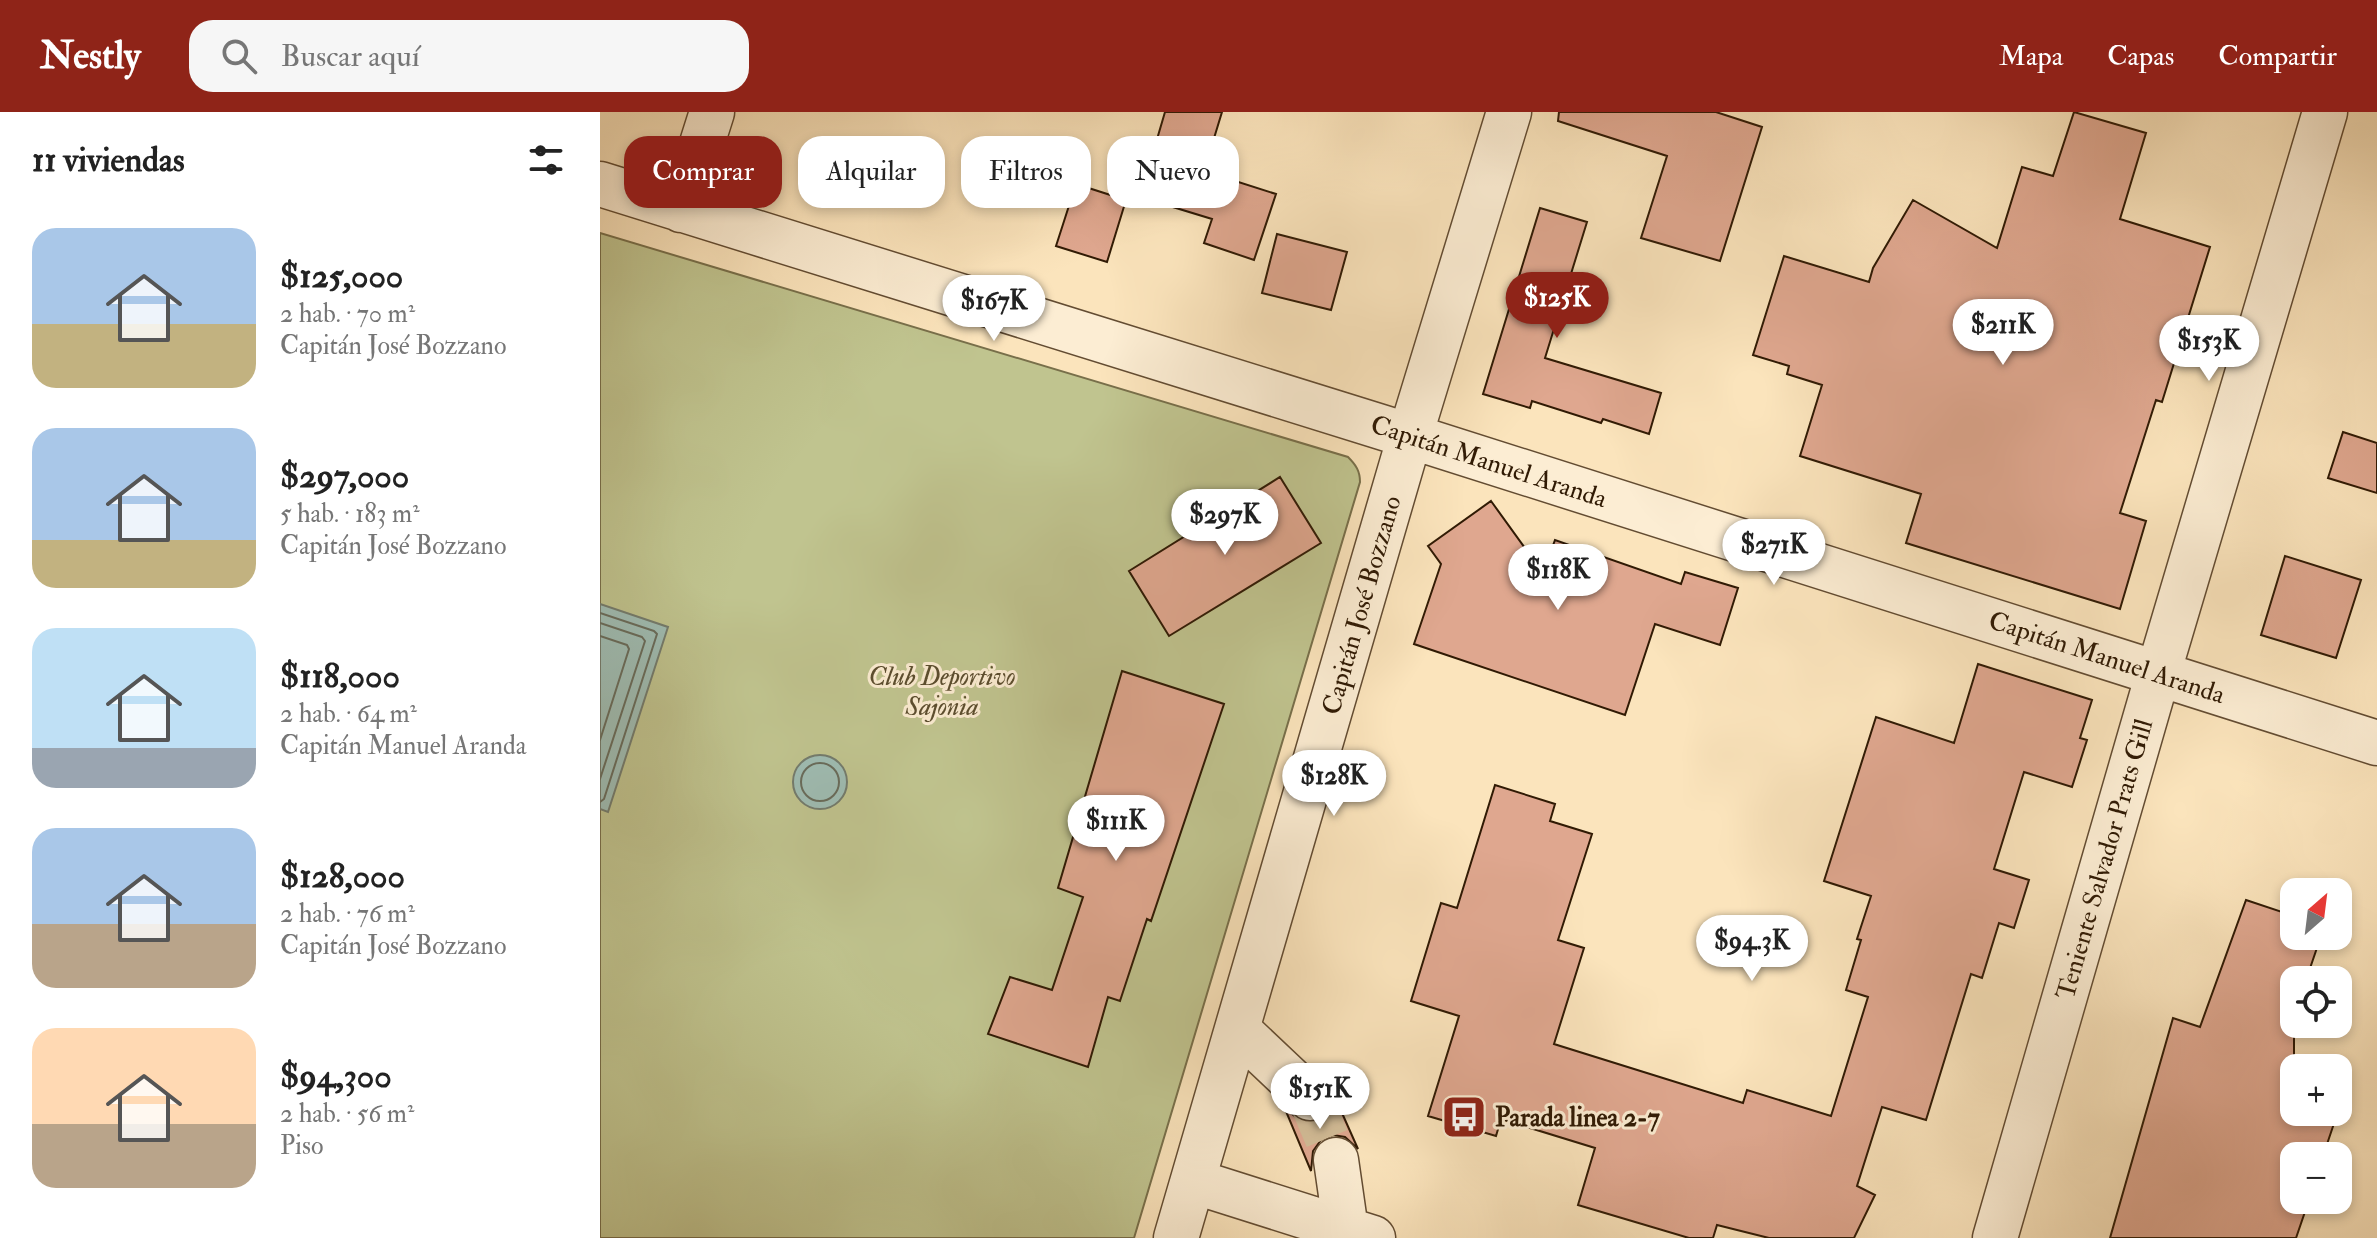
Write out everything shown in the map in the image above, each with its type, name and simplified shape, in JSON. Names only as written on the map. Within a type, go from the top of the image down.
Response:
[{"type":"street","points":[[681,210],[712,112]]},
{"type":"street","name":"Capitán José Bozzano","points":[[1176,1238],[1410,436],[1509,112]]},
{"type":"street","name":"Teniente Salvador Prats Gill","points":[[1995,1238],[2325,112]]},
{"type":"street","name":"Capitán Manuel Aranda","points":[[600,184],[1410,436],[2377,743]]},
{"type":"street","points":[[1237,1029],[1310,1098]]},
{"type":"street","points":[[1336,1160],[1360,1234]]},
{"type":"street","points":[[1193,1181],[1360,1234]]},
{"type":"green space","name":"Club Deportivo Sajonia","points":[[600,233],[1348,457],[1357,468],[1360,482],[1134,1238],[600,1238]]},
{"type":"water","points":[[600,604],[668,627],[608,812],[600,809]]},
{"type":"water","points":[[820,755],[839,763],[847,782],[839,801],[820,809],[801,801],[793,782],[801,763]]},
{"type":"building","points":[[1165,112],[1222,112],[1215,136],[1158,136]]},
{"type":"building","points":[[1559,112],[1716,112],[1762,127],[1720,261],[1641,238],[1667,156],[1558,121]]},
{"type":"building","points":[[2074,112],[2146,133],[2120,219],[2210,247],[2162,402],[2156,400],[2120,513],[2146,521],[2120,609],[1906,543],[1921,494],[1800,456],[1822,385],[1787,374],[1789,366],[1753,355],[1784,256],[1869,282],[1873,268],[1913,200],[1997,248],[2022,167],[2053,176]]},
{"type":"building","points":[[1239,182],[1276,194],[1254,260],[1204,243],[1212,219],[1176,208],[1239,208]]},
{"type":"building","points":[[1091,189],[1107,194],[1107,208],[1124,208],[1107,262],[1056,246],[1068,208],[1091,208]]},
{"type":"building","points":[[1540,208],[1587,222],[1545,358],[1661,393],[1649,434],[1603,419],[1601,423],[1532,401],[1530,408],[1483,394]]},
{"type":"building","points":[[1277,234],[1347,252],[1331,310],[1262,293]]},
{"type":"building","points":[[2343,432],[2377,443],[2377,493],[2328,478]]},
{"type":"building","points":[[1280,477],[1321,543],[1169,636],[1129,571]]},
{"type":"building","points":[[1491,501],[1543,573],[1555,540],[1681,584],[1685,572],[1738,588],[1720,645],[1655,624],[1625,715],[1414,644],[1441,564],[1428,546]]},
{"type":"building","points":[[2285,556],[2361,580],[2336,658],[2261,635]]},
{"type":"building","points":[[1978,664],[2092,700],[2080,738],[2087,740],[2072,787],[2024,772],[1994,869],[2029,880],[2014,928],[1999,923],[1982,978],[1971,974],[1926,1120],[1882,1107],[1857,1186],[1875,1195],[1854,1238],[1769,1238],[1717,1225],[1713,1238],[1689,1238],[1578,1205],[1595,1148],[1501,1119],[1496,1136],[1428,1116],[1459,1016],[1411,1001],[1441,903],[1457,908],[1495,785],[1555,804],[1550,821],[1592,834],[1558,940],[1584,948],[1554,1044],[1743,1103],[1747,1090],[1831,1116],[1868,997],[1846,990],[1861,940],[1857,939],[1871,896],[1824,881],[1876,717],[1954,743]]},
{"type":"building","points":[[1122,671],[1224,704],[1151,921],[1147,919],[1120,1001],[1108,997],[1088,1067],[988,1034],[1010,977],[1052,990],[1083,897],[1058,888]]},
{"type":"building","points":[[2246,900],[2280,911],[2280,950],[2316,950],[2311,966],[2280,966],[2280,1038],[2294,1038],[2294,1054],[2280,1054],[2280,1126],[2333,1126],[2328,1142],[2280,1142],[2280,1214],[2304,1214],[2296,1238],[2110,1238],[2173,1018],[2200,1027]]},
{"type":"building","points":[[1334,1095],[1358,1149],[1345,1137],[1333,1135],[1321,1140],[1313,1151],[1311,1171],[1285,1109],[1303,1122],[1316,1122],[1329,1115],[1334,1105]]},
{"type":"tunnel","points":[[1310,1098],[1336,1160]]},
{"type":"place","name":"Parada linea 2-7","points":[[1464,1117]]}]
